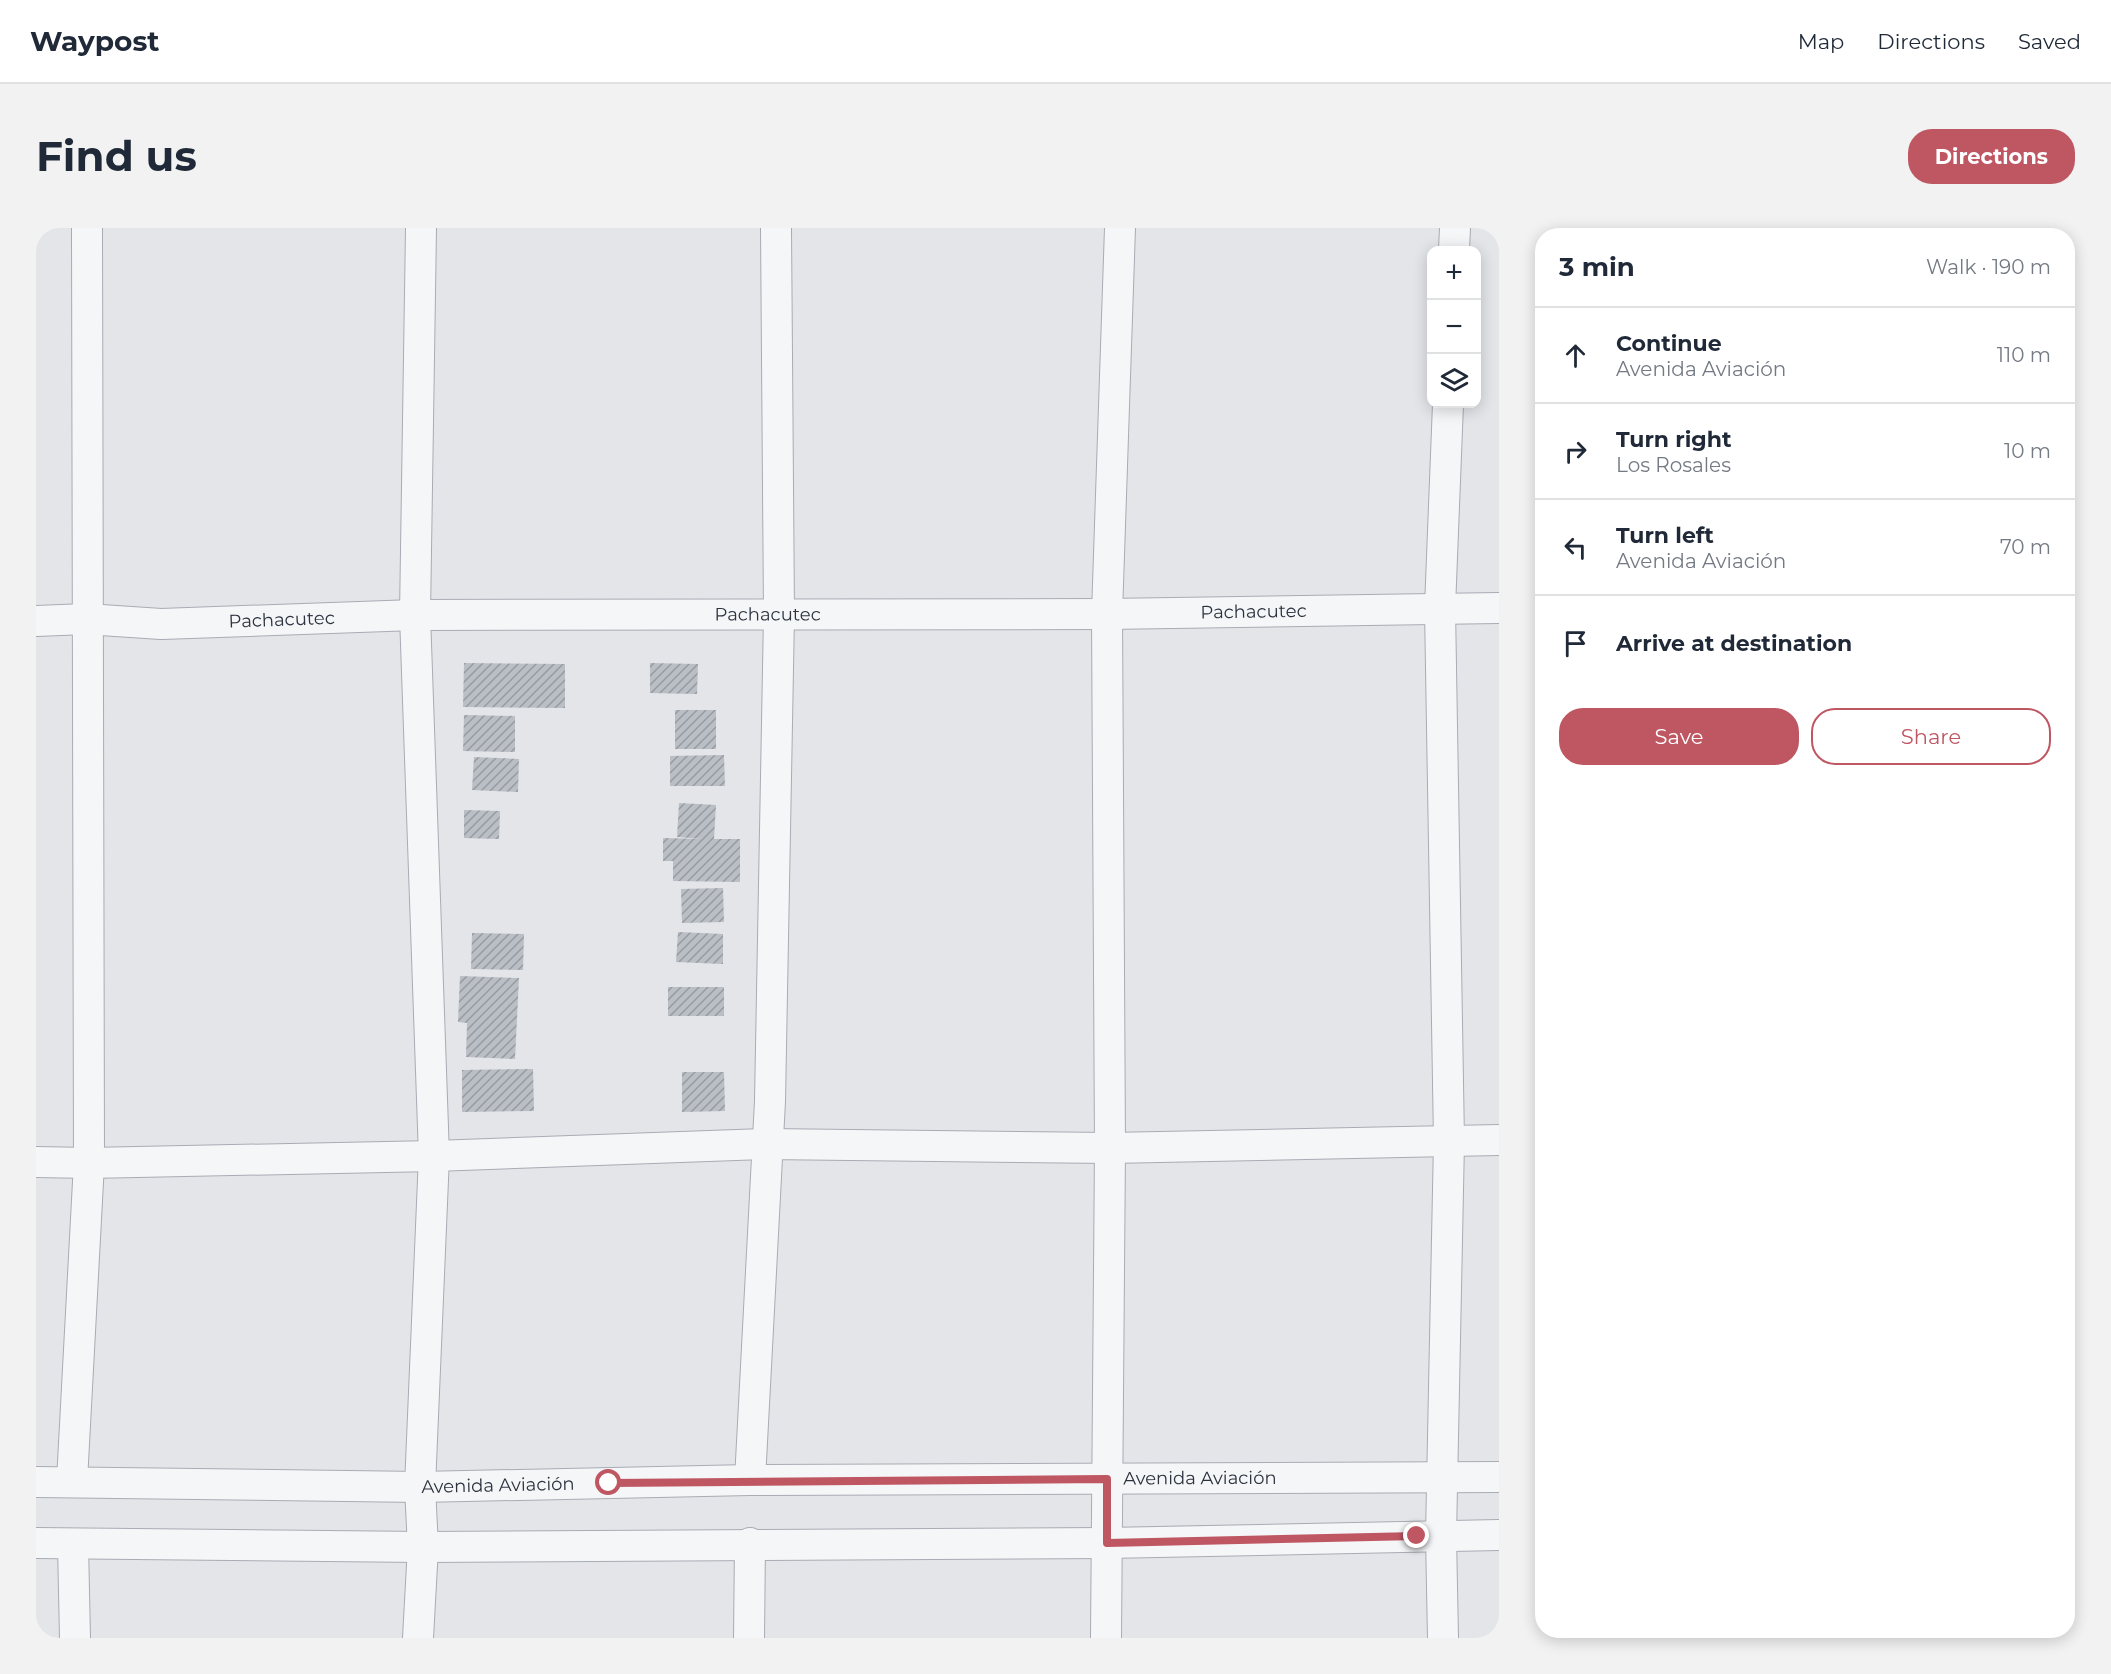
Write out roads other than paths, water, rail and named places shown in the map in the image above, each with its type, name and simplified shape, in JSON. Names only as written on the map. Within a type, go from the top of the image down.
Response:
[{"type":"street","points":[[72,1481],[89,1163],[86,619],[87,228]]},
{"type":"street","points":[[418,1638],[423,1547],[420,1487],[434,1156],[415,615],[421,228]]},
{"type":"street","points":[[750,1480],[767,1144],[779,615],[776,228]]},
{"type":"street","points":[[1106,1638],[1110,1148],[1107,614],[1120,228]]},
{"type":"street","points":[[1454,246],[1455,228]]},
{"type":"street","points":[[1443,1638],[1441,1536],[1449,1141],[1440,608],[1448,408]]},
{"type":"street","name":"Pachacutec","points":[[36,621],[86,619],[161,624],[415,615],[1107,614],[1499,608]]},
{"type":"street","points":[[36,1162],[434,1156],[767,1144],[1110,1148],[1499,1140]]},
{"type":"street","name":"Avenida Aviación","points":[[36,1482],[420,1487],[750,1480],[1499,1477]]},
{"type":"street","points":[[36,1543],[423,1547],[750,1543],[1107,1543],[1499,1535]]},
{"type":"street","points":[[749,1638],[750,1543]]},
{"type":"street","points":[[74,1544],[75,1638]]}]
